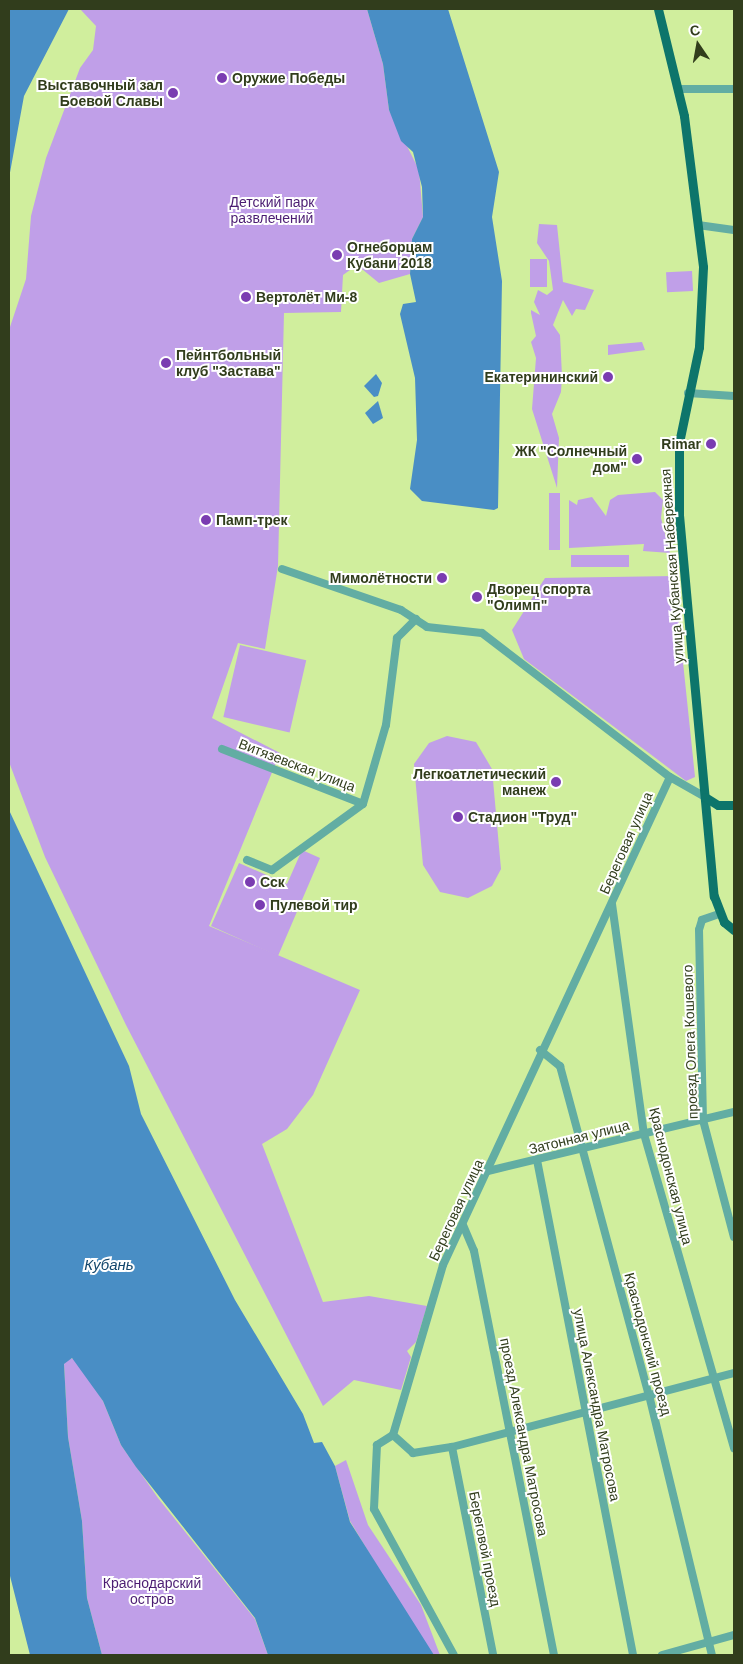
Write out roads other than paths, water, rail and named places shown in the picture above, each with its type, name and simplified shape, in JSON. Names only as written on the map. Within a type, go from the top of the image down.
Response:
[{"type":"main road","name":"улица Кубанская Набережная","points":[[658,9],[678,89],[698,225],[704,309],[679,443],[678,487],[705,797],[719,914]]},
{"type":"main road","points":[[705,797],[718,805],[734,805]]},
{"type":"main road","points":[[719,914],[734,930]]},
{"type":"street","points":[[678,89],[734,89]]},
{"type":"street","points":[[698,225],[734,230]]},
{"type":"street","points":[[688,393],[734,396]]},
{"type":"street","points":[[282,569],[416,619],[427,627],[482,633],[492,638],[670,777],[705,797]]},
{"type":"street","points":[[247,860],[272,870],[363,804],[386,725],[397,638],[416,619]]},
{"type":"street","name":"Витязевская улица","points":[[222,749],[363,804]]},
{"type":"street","name":"Береговая улица","points":[[454,1655],[374,1509],[377,1445],[393,1435],[443,1265],[488,1171],[596,927],[612,904],[670,777]]},
{"type":"street","name":"Краснодонская улица","points":[[612,904],[644,1134],[734,1448]]},
{"type":"street","name":"проезд Олега Кошевого","points":[[719,914],[702,920],[699,930],[704,1120],[734,1237]]},
{"type":"street","name":"Краснодонский проезд","points":[[540,1050],[560,1066],[649,1395],[712,1655]]},
{"type":"street","name":"Затонная улица","points":[[488,1171],[734,1112]]},
{"type":"street","name":"улица Александра Матросова","points":[[537,1160],[633,1655]]},
{"type":"street","name":"проезд Александра Матросова","points":[[463,1225],[474,1251],[554,1655]]},
{"type":"street","points":[[393,1435],[413,1453],[452,1447],[734,1373]]},
{"type":"street","name":"Береговой проезд","points":[[452,1447],[493,1655]]},
{"type":"street","points":[[662,1655],[734,1635]]},
{"type":"water","points":[[9,9],[69,9],[24,96],[9,178]]},
{"type":"water","points":[[367,9],[448,9],[499,172],[492,217],[502,281],[498,508],[494,510],[422,501],[410,489],[417,440],[415,378],[400,314],[403,304],[416,302],[410,274],[412,239],[423,217],[422,187],[413,152],[401,141],[389,110],[383,64]]},
{"type":"water","points":[[376,374],[382,383],[378,396],[374,397],[364,386]]},
{"type":"water","points":[[378,401],[383,418],[373,424],[365,413]]},
{"type":"water","name":"Кубань","points":[[9,810],[129,1066],[141,1114],[235,1300],[303,1414],[314,1443],[322,1442],[335,1466],[350,1522],[434,1655],[268,1655],[255,1618],[136,1467],[121,1445],[103,1401],[72,1358],[64,1364],[68,1437],[82,1521],[87,1598],[102,1655],[30,1655],[9,1572]]},
{"type":"place","name":"Оружие Победы","points":[[222,78]]},
{"type":"place","name":"Выставочный зал Боевой Славы","points":[[173,93]]},
{"type":"place","name":"Огнеборцам Кубани 2018","points":[[337,255]]},
{"type":"place","name":"Вертолёт Ми-8","points":[[246,297]]},
{"type":"place","name":"Пейнтбольный клуб \"Застава\"","points":[[166,363]]},
{"type":"place","name":"Екатерининский","points":[[608,377]]},
{"type":"place","name":"Rimar","points":[[711,444]]},
{"type":"place","name":"ЖК \"Солнечный дом\"","points":[[637,459]]},
{"type":"place","name":"Памп-трек","points":[[206,520]]},
{"type":"place","name":"Мимолётности","points":[[442,578]]},
{"type":"place","name":"Дворец спорта \"Олимп\"","points":[[477,597]]},
{"type":"place","name":"Легкоатлетический манеж","points":[[556,782]]},
{"type":"place","name":"Стадион \"Труд\"","points":[[458,817]]},
{"type":"place","name":"Сск","points":[[250,882]]},
{"type":"place","name":"Пулевой тир","points":[[260,905]]},
{"type":"park label","name":"Детский парк развлечений","points":[[272,210]]},
{"type":"park label","name":"Краснодарский остров","points":[[152,1592]]}]
